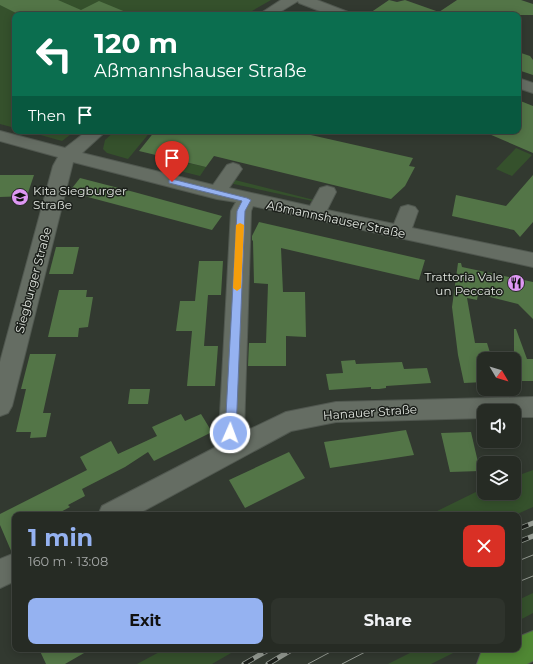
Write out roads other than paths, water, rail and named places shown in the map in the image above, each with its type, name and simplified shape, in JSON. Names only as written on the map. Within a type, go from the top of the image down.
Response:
[{"type":"main road","points":[[521,651],[533,646]]},
{"type":"main road","points":[[492,664],[519,652]]},
{"type":"street","points":[[270,12],[291,0]]},
{"type":"street","points":[[304,0],[335,12]]},
{"type":"street","points":[[521,83],[533,88]]},
{"type":"street","points":[[68,155],[93,134]]},
{"type":"street","name":"Aßmannshauser Straße","points":[[0,136],[68,155],[247,200],[533,260]]},
{"type":"street","name":"Siegburger Straße","points":[[0,406],[62,166],[68,155]]},
{"type":"street","points":[[217,193],[233,169]]},
{"type":"street","points":[[315,214],[327,192]]},
{"type":"street","points":[[240,447],[230,433],[241,211],[247,200]]},
{"type":"street","points":[[401,233],[408,211]]},
{"type":"street","name":"Hanauer Straße","points":[[117,512],[286,422],[336,412],[533,407]]},
{"type":"street","points":[[0,574],[12,568]]},
{"type":"tram line","points":[[521,560],[533,555]]},
{"type":"tram line","points":[[521,581],[533,576]]},
{"type":"tram line","points":[[308,664],[330,652]]},
{"type":"tram line","points":[[342,664],[365,652]]},
{"type":"railway","points":[[521,528],[533,523]]},
{"type":"railway","points":[[521,541],[533,536]]},
{"type":"railway","points":[[244,664],[265,652]]},
{"type":"railway","points":[[268,664],[288,652]]},
{"type":"place","name":"Kita Siegburger Straße","points":[[20,197]]},
{"type":"place","name":"Trattoria Vale un Peccato","points":[[516,283]]}]
